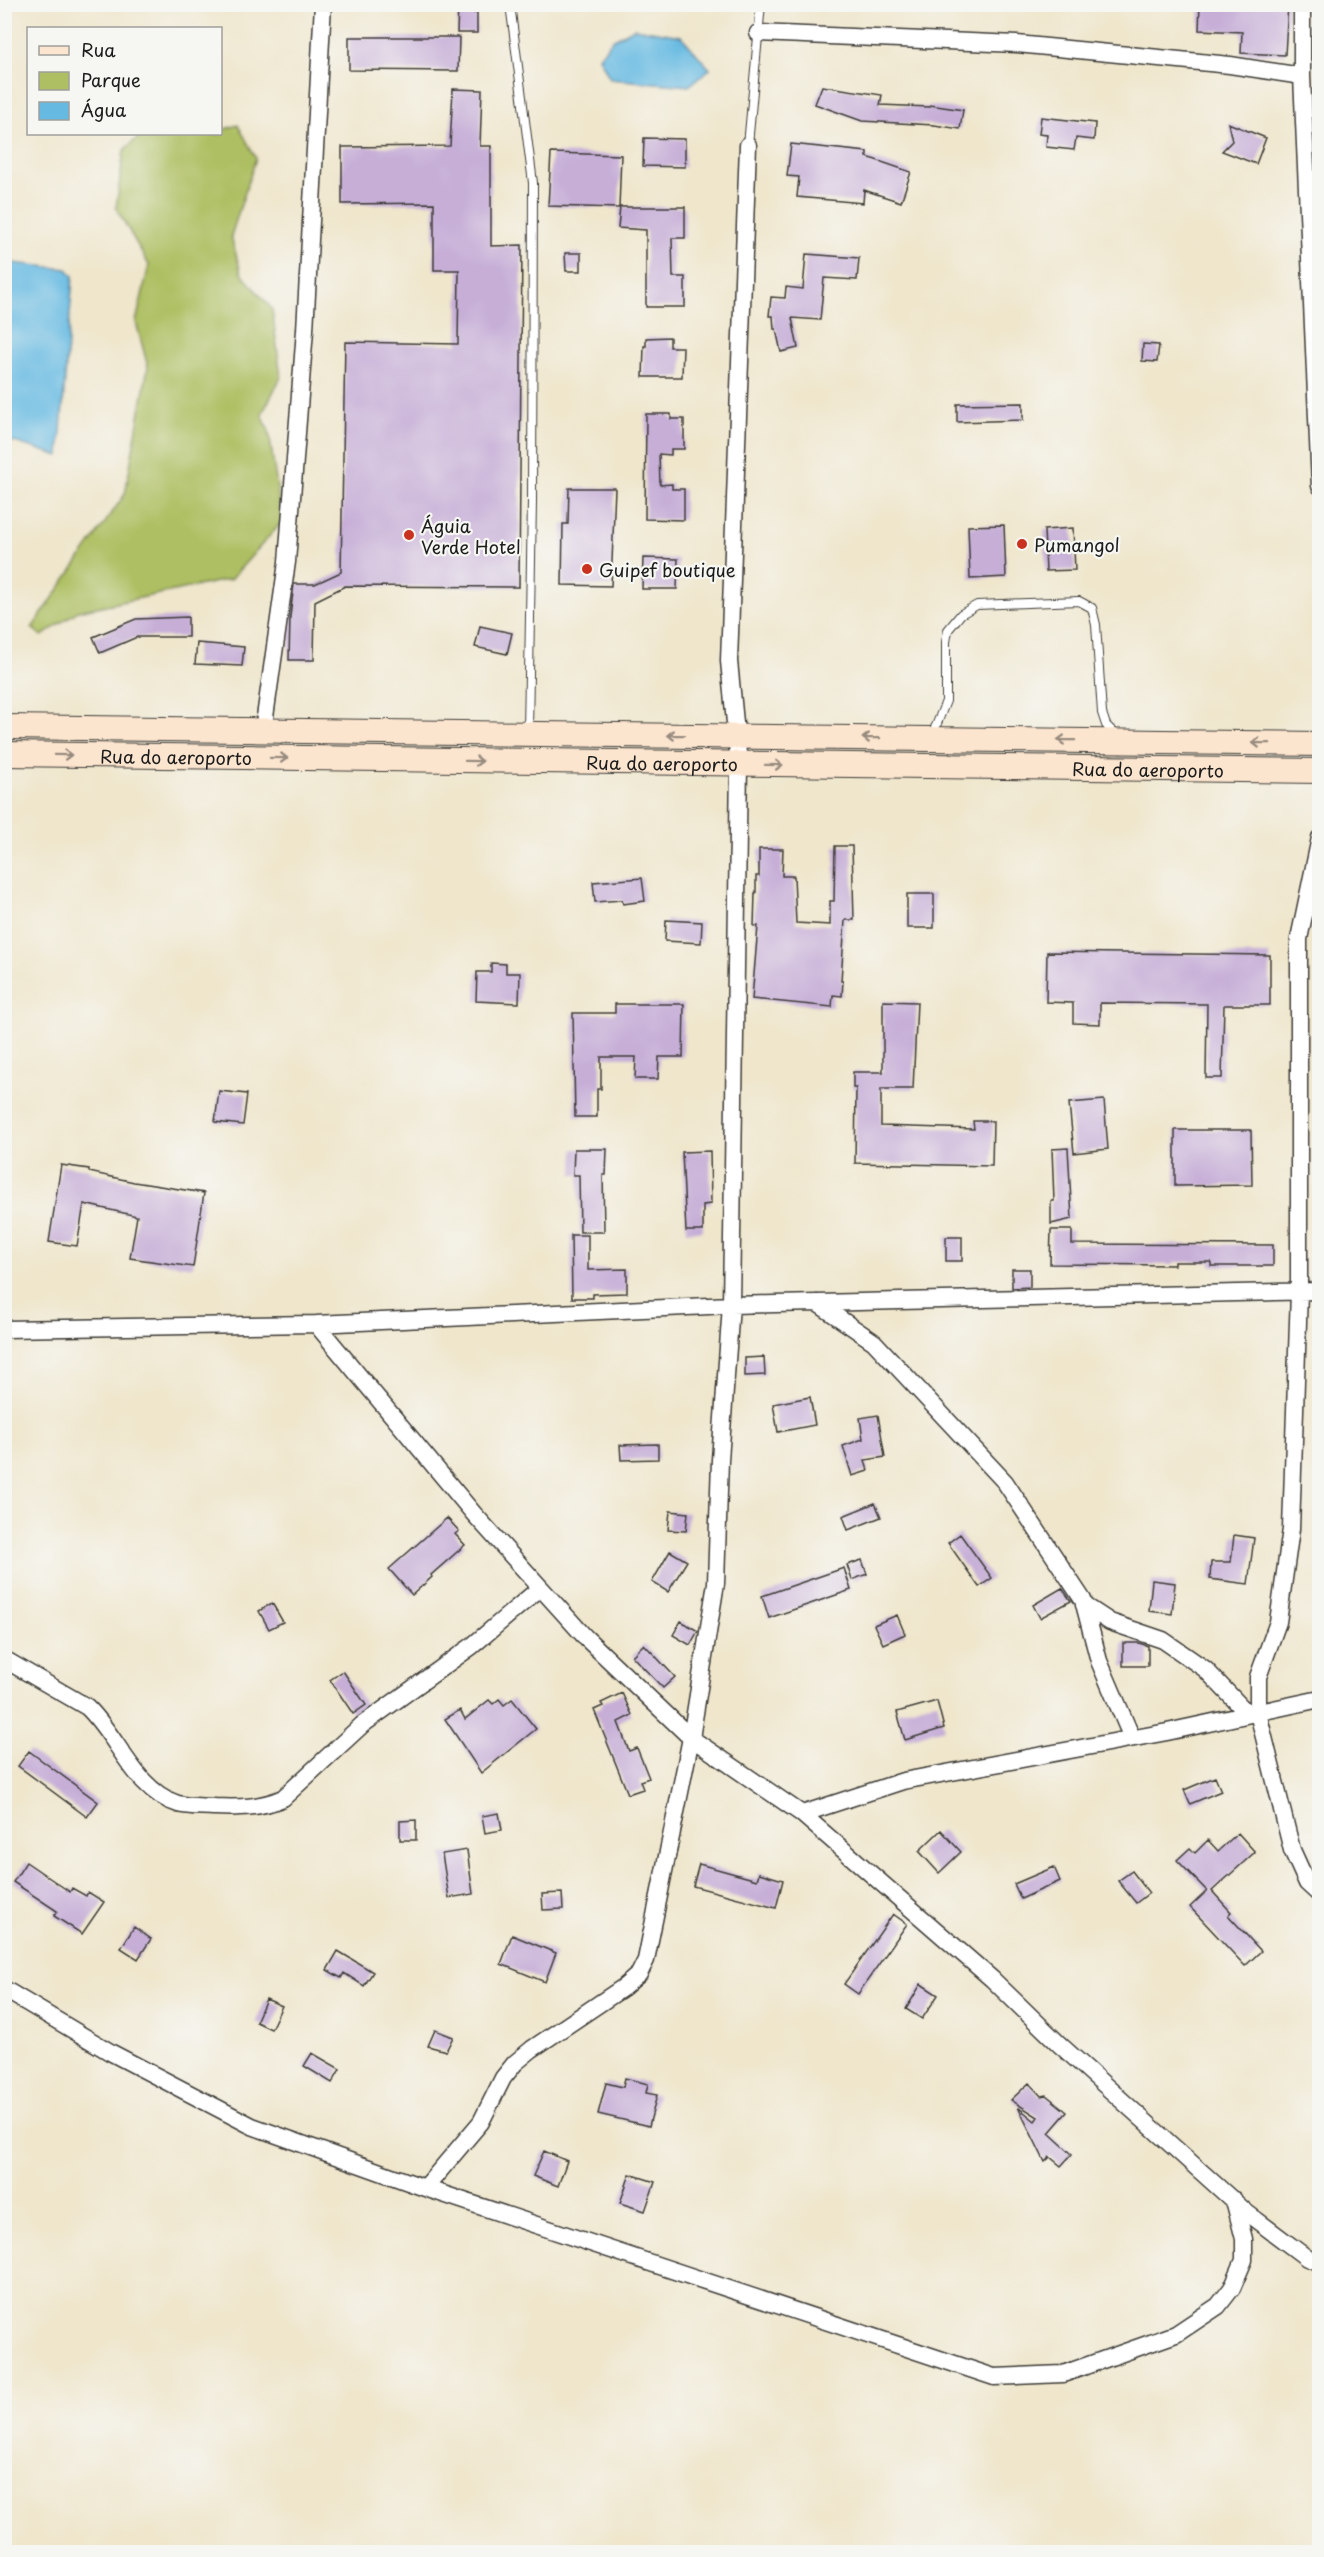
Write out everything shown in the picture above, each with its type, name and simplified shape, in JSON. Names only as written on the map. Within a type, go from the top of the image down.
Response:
[{"type":"main road","name":"Rua do aeroporto","points":[[4,727],[1320,744]]},
{"type":"main road","name":"Rua do aeroporto","points":[[4,754],[1320,771]]},
{"type":"street","points":[[263,730],[287,562],[305,330],[323,4]]},
{"type":"street","points":[[1302,4],[1302,76],[1320,486]]},
{"type":"street","points":[[758,33],[1017,44],[1230,65],[1302,76]]},
{"type":"street","points":[[425,2188],[481,2122],[503,2078],[515,2063],[532,2049],[624,1988],[639,1974],[646,1960],[691,1738],[717,1583],[720,1460],[732,1305],[739,764],[729,661],[748,146]]},
{"type":"street","points":[[1320,838],[1299,939],[1299,1292],[1291,1529],[1278,1622],[1258,1677],[1253,1714],[1292,1850],[1307,1883],[1320,1895]]},
{"type":"street","points":[[4,1329],[316,1324],[732,1305],[1320,1291]]},
{"type":"street","points":[[817,1303],[874,1342],[1005,1482],[1084,1605],[1099,1662],[1132,1738]]},
{"type":"street","points":[[316,1324],[474,1514],[540,1588],[586,1638],[691,1738],[802,1814],[992,1979],[1059,2044],[1234,2200],[1288,2245],[1307,2258],[1320,2263]]},
{"type":"street","points":[[4,1659],[87,1707],[98,1717],[147,1785],[163,1798],[180,1804],[231,1808],[267,1805],[283,1798],[362,1725],[472,1646],[540,1588]]},
{"type":"street","points":[[1084,1605],[1110,1622],[1163,1640],[1205,1669],[1253,1714]]},
{"type":"street","points":[[802,1814],[903,1780],[1132,1738],[1320,1699]]},
{"type":"street","points":[[4,1989],[110,2052],[252,2126],[425,2188],[994,2377],[1063,2374],[1176,2334],[1218,2306],[1232,2288],[1244,2260],[1244,2239],[1234,2200]]},
{"type":"lane","points":[[510,4],[533,183],[532,502],[528,734]]},
{"type":"lane","points":[[748,146],[761,4]]},
{"type":"lane","points":[[927,738],[936,726],[946,701],[948,630],[961,614],[977,605],[1079,601],[1092,608],[1096,625],[1102,713],[1106,725],[1123,741]]},
{"type":"green space","points":[[238,125],[256,158],[231,236],[241,273],[272,309],[281,377],[262,414],[269,432],[282,522],[231,579],[78,611],[42,636],[32,628],[125,494],[148,367],[136,322],[149,265],[116,208],[124,150],[141,135],[222,135],[222,130]]},
{"type":"water","points":[[634,28],[681,36],[710,69],[689,86],[610,79],[599,57],[612,40]]},
{"type":"water","points":[[4,264],[67,269],[73,276],[59,456],[5,439]]},
{"type":"building","points":[[458,4],[474,4],[474,13],[477,13],[477,33],[457,33]]},
{"type":"building","points":[[1200,4],[1288,4],[1285,55],[1241,53],[1242,32],[1199,30]]},
{"type":"building","points":[[349,37],[459,37],[458,71],[349,70]]},
{"type":"building","points":[[822,86],[882,95],[880,105],[930,107],[930,105],[963,110],[960,129],[934,125],[862,121],[815,104]]},
{"type":"building","points":[[453,89],[482,90],[480,146],[491,146],[491,246],[522,245],[519,587],[345,586],[315,601],[314,660],[289,660],[290,617],[294,584],[315,584],[341,572],[345,342],[458,344],[459,270],[434,270],[434,203],[342,204],[342,147],[450,146]]},
{"type":"building","points":[[1041,117],[1095,123],[1094,140],[1076,138],[1074,150],[1046,147],[1047,135],[1039,134]]},
{"type":"building","points":[[1228,123],[1266,138],[1256,164],[1222,151],[1232,141]]},
{"type":"building","points":[[644,138],[685,139],[685,167],[643,166]]},
{"type":"building","points":[[791,144],[867,152],[867,157],[911,172],[901,202],[864,190],[863,203],[797,197],[799,177],[787,176]]},
{"type":"building","points":[[551,153],[621,155],[619,208],[548,206]]},
{"type":"building","points":[[620,207],[685,207],[685,238],[672,238],[673,277],[685,277],[685,307],[646,307],[646,230],[618,228]]},
{"type":"building","points":[[565,253],[581,253],[581,271],[566,271]]},
{"type":"building","points":[[806,254],[859,258],[857,280],[824,278],[820,320],[792,318],[798,348],[781,352],[776,329],[774,329],[773,316],[769,316],[771,297],[785,298],[786,287],[803,289]]},
{"type":"building","points":[[670,337],[670,347],[683,347],[682,377],[643,377],[646,338]]},
{"type":"building","points":[[1143,344],[1159,345],[1157,362],[1142,361]]},
{"type":"building","points":[[1023,403],[1023,420],[957,422],[957,404]]},
{"type":"building","points":[[646,414],[671,414],[671,419],[684,419],[684,449],[671,449],[671,455],[659,454],[660,485],[672,484],[672,489],[684,489],[684,520],[645,519]]},
{"type":"building","points":[[569,488],[615,488],[611,586],[562,585],[563,524],[568,524]]},
{"type":"building","points":[[1004,525],[1006,577],[970,579],[968,526]]},
{"type":"building","points":[[1073,528],[1075,570],[1046,571],[1044,530]]},
{"type":"building","points":[[643,558],[678,559],[677,589],[642,589]]},
{"type":"building","points":[[188,617],[188,637],[137,637],[100,653],[93,637],[136,619]]},
{"type":"building","points":[[480,626],[512,633],[507,654],[475,647]]},
{"type":"building","points":[[197,643],[244,647],[242,666],[195,664]]},
{"type":"building","points":[[835,846],[852,846],[854,920],[845,920],[842,996],[833,995],[832,1007],[752,999],[758,926],[754,926],[759,849],[783,849],[782,876],[794,876],[796,923],[830,925],[830,901],[834,901]]},
{"type":"building","points":[[642,878],[645,901],[623,904],[622,900],[595,902],[593,882]]},
{"type":"building","points":[[907,894],[934,894],[934,928],[907,928]]},
{"type":"building","points":[[666,920],[702,922],[701,943],[665,941]]},
{"type":"building","points":[[1047,952],[1270,955],[1270,1005],[1224,1005],[1222,1078],[1206,1078],[1207,1004],[1100,1003],[1100,1024],[1073,1023],[1073,1003],[1046,1002]]},
{"type":"building","points":[[491,963],[506,964],[506,973],[520,973],[519,1003],[476,1001],[477,972],[491,972]]},
{"type":"building","points":[[883,1001],[917,1002],[913,1089],[881,1089],[881,1126],[974,1129],[973,1121],[993,1121],[992,1166],[855,1163],[856,1088],[853,1088],[853,1072],[883,1072]]},
{"type":"building","points":[[615,1004],[684,1004],[683,1057],[659,1057],[658,1079],[635,1079],[636,1057],[601,1057],[601,1089],[597,1089],[597,1117],[575,1117],[573,1013],[615,1013]]},
{"type":"building","points":[[219,1091],[247,1094],[243,1125],[215,1122]]},
{"type":"building","points":[[1104,1100],[1108,1149],[1074,1153],[1069,1103]]},
{"type":"building","points":[[1175,1130],[1251,1130],[1252,1185],[1175,1186]]},
{"type":"building","points":[[1068,1148],[1072,1219],[1051,1224],[1051,1201],[1054,1201],[1052,1149]]},
{"type":"building","points":[[574,1149],[607,1149],[606,1175],[603,1175],[604,1232],[580,1232],[579,1175],[573,1175]]},
{"type":"building","points":[[710,1151],[711,1204],[703,1205],[703,1231],[686,1231],[682,1152]]},
{"type":"building","points":[[61,1165],[89,1169],[89,1172],[134,1182],[204,1193],[193,1267],[130,1258],[137,1216],[84,1204],[77,1246],[49,1242]]},
{"type":"building","points":[[1051,1230],[1072,1230],[1072,1244],[1273,1245],[1273,1266],[1211,1266],[1211,1262],[1174,1262],[1174,1265],[1050,1264]]},
{"type":"building","points":[[571,1235],[588,1235],[588,1270],[627,1269],[627,1293],[593,1294],[593,1298],[572,1298]]},
{"type":"building","points":[[946,1237],[962,1237],[962,1261],[946,1261]]},
{"type":"building","points":[[1012,1269],[1030,1269],[1030,1287],[1012,1288]]},
{"type":"building","points":[[764,1357],[765,1375],[745,1376],[745,1358]]},
{"type":"building","points":[[810,1397],[815,1425],[778,1432],[773,1404]]},
{"type":"building","points":[[878,1415],[885,1457],[865,1460],[868,1471],[852,1476],[843,1446],[863,1439],[860,1418]]},
{"type":"building","points":[[658,1444],[658,1459],[621,1460],[620,1445]]},
{"type":"building","points":[[875,1503],[881,1517],[848,1530],[843,1516]]},
{"type":"building","points":[[670,1511],[688,1513],[686,1531],[668,1530]]},
{"type":"building","points":[[447,1518],[459,1531],[455,1534],[465,1545],[412,1595],[389,1569]]},
{"type":"building","points":[[960,1534],[992,1578],[979,1587],[948,1543]]},
{"type":"building","points":[[1234,1535],[1254,1538],[1248,1584],[1210,1579],[1211,1562],[1231,1562]]},
{"type":"building","points":[[670,1551],[687,1561],[668,1592],[652,1582]]},
{"type":"building","points":[[862,1560],[867,1574],[852,1580],[847,1565]]},
{"type":"building","points":[[844,1568],[851,1590],[769,1618],[762,1596]]},
{"type":"building","points":[[1152,1580],[1175,1583],[1172,1614],[1149,1611]]},
{"type":"building","points":[[1062,1588],[1071,1601],[1040,1618],[1033,1605]]},
{"type":"building","points":[[272,1603],[283,1622],[269,1629],[259,1611]]},
{"type":"building","points":[[897,1615],[905,1634],[883,1644],[874,1625]]},
{"type":"building","points":[[681,1621],[698,1631],[690,1645],[673,1635]]},
{"type":"building","points":[[1123,1643],[1139,1643],[1148,1646],[1148,1666],[1123,1666]]},
{"type":"building","points":[[644,1644],[675,1677],[663,1688],[632,1656]]},
{"type":"building","points":[[343,1671],[366,1705],[353,1714],[330,1680]]},
{"type":"building","points":[[622,1693],[632,1715],[618,1722],[629,1751],[637,1748],[649,1778],[640,1781],[643,1789],[628,1794],[594,1710],[603,1706],[601,1703]]},
{"type":"building","points":[[499,1699],[504,1705],[512,1699],[536,1729],[481,1773],[445,1719],[460,1710],[465,1719],[489,1700],[493,1704]]},
{"type":"building","points":[[937,1701],[944,1728],[905,1740],[897,1712]]},
{"type":"building","points":[[29,1751],[98,1802],[87,1817],[18,1766]]},
{"type":"building","points":[[1215,1777],[1221,1791],[1190,1804],[1184,1790]]},
{"type":"building","points":[[499,1813],[502,1830],[485,1833],[482,1816]]},
{"type":"building","points":[[416,1820],[416,1840],[400,1840],[400,1821]]},
{"type":"building","points":[[941,1830],[961,1852],[939,1873],[919,1851]]},
{"type":"building","points":[[1238,1833],[1255,1852],[1212,1891],[1231,1912],[1228,1915],[1261,1951],[1245,1966],[1190,1907],[1207,1891],[1177,1860],[1190,1848],[1195,1853],[1208,1840],[1218,1851]]},
{"type":"building","points":[[467,1850],[473,1894],[449,1898],[442,1854]]},
{"type":"building","points":[[26,1862],[70,1892],[72,1888],[86,1896],[88,1892],[104,1902],[82,1934],[54,1916],[57,1911],[13,1882]]},
{"type":"building","points":[[699,1864],[757,1880],[759,1873],[783,1880],[776,1908],[693,1886]]},
{"type":"building","points":[[1054,1867],[1060,1881],[1021,1899],[1014,1884]]},
{"type":"building","points":[[1132,1871],[1149,1893],[1136,1903],[1118,1881]]},
{"type":"building","points":[[562,1893],[563,1909],[543,1910],[542,1894]]},
{"type":"building","points":[[893,1914],[907,1924],[858,1994],[844,1984]]},
{"type":"building","points":[[134,1927],[151,1939],[138,1959],[121,1948]]},
{"type":"building","points":[[512,1935],[556,1953],[545,1982],[501,1964]]},
{"type":"building","points":[[338,1951],[373,1972],[364,1986],[344,1973],[341,1978],[327,1970]]},
{"type":"building","points":[[921,1984],[938,1995],[922,2019],[906,2009]]},
{"type":"building","points":[[266,1999],[282,2006],[271,2029],[256,2022]]},
{"type":"building","points":[[435,2030],[453,2037],[446,2051],[428,2046]]},
{"type":"building","points":[[312,2053],[340,2069],[332,2083],[304,2066]]},
{"type":"building","points":[[625,2078],[648,2084],[646,2093],[657,2095],[649,2126],[598,2114],[606,2083],[623,2087]]},
{"type":"building","points":[[1029,2083],[1041,2096],[1046,2095],[1067,2112],[1049,2133],[1072,2154],[1061,2166],[1050,2157],[1045,2162],[1018,2107],[1035,2121],[1038,2117],[1011,2100]]},
{"type":"building","points":[[544,2151],[567,2161],[558,2186],[533,2176]]},
{"type":"building","points":[[630,2174],[655,2182],[645,2211],[620,2203]]},
{"type":"place","name":"Águia Verde Hotel","points":[[409,535]]},
{"type":"place","name":"Pumangol","points":[[1022,544]]},
{"type":"place","name":"Guipef boutique","points":[[587,569]]}]
